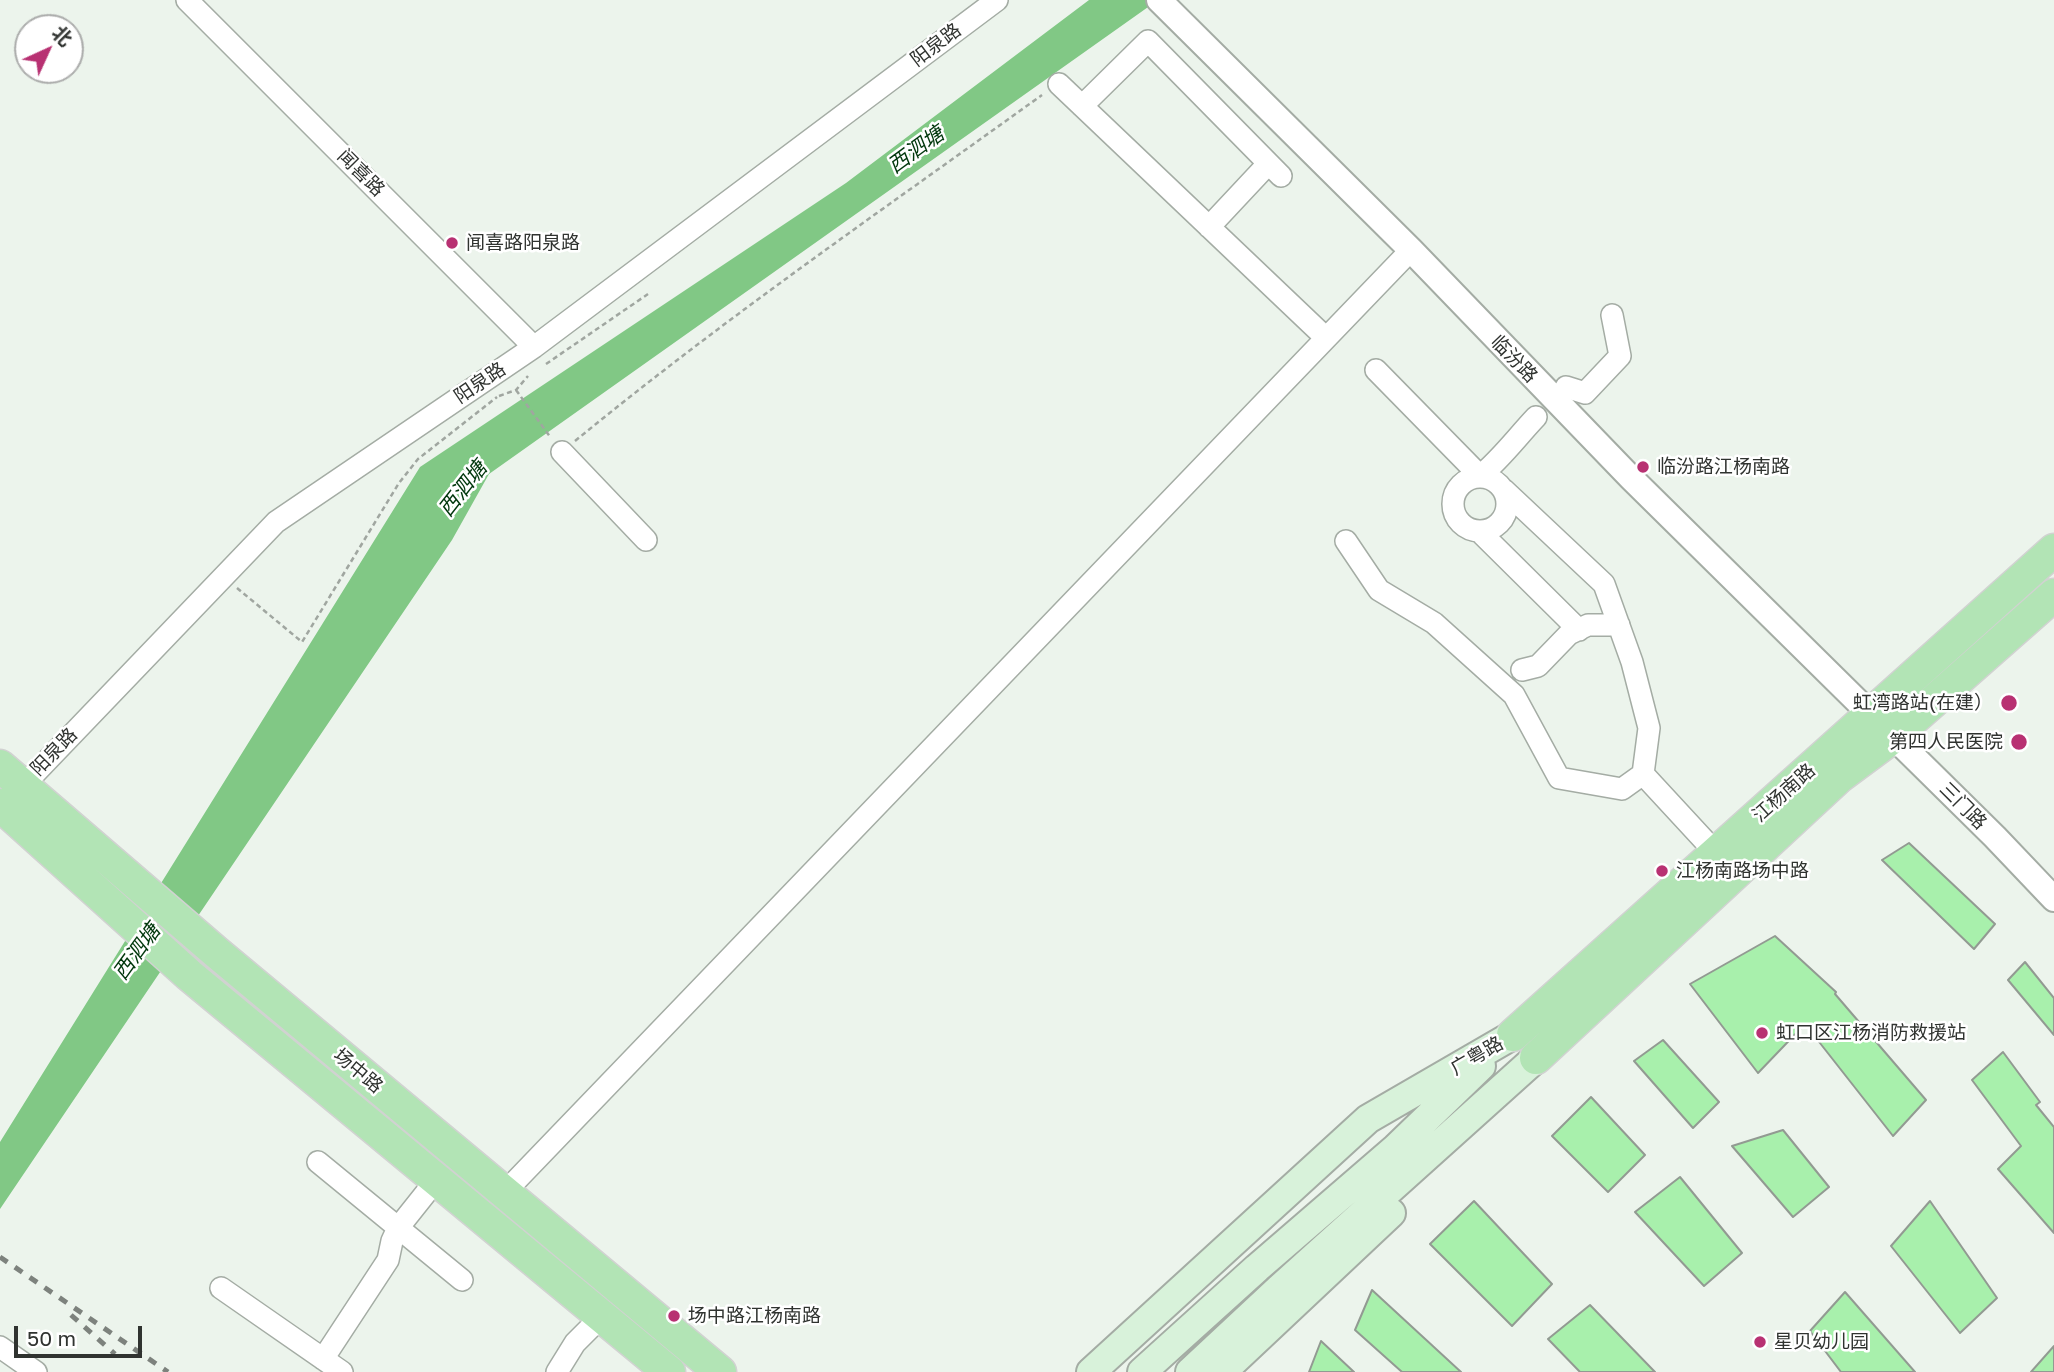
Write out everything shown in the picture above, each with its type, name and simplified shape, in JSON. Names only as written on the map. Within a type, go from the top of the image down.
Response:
[{"type":"main road","name":"江杨南路","points":[[1514,1035],[2054,550]]},
{"type":"main road","name":"江杨南路","points":[[1536,1058],[1839,777],[1893,737],[2054,595]]},
{"type":"main road","name":"场中路","points":[[6,791],[146,893],[720,1372]]},
{"type":"main road","name":"场中路","points":[[6,791],[123,917],[189,975],[669,1372]]},
{"type":"main road","name":"广粤路","points":[[1142,1372],[1396,1148],[1514,1035]]},
{"type":"main road","name":"广粤路","points":[[1091,1372],[1368,1119],[1514,1035]]},
{"type":"main road","name":"广粤路","points":[[1190,1372],[1536,1058]]},
{"type":"main road","name":"广粤路","points":[[1222,1372],[1472,1138],[1536,1058]]},
{"type":"street","name":"闻喜路","points":[[187,0],[539,356]]},
{"type":"street","name":"阳泉路","points":[[6,791],[276,522],[539,356],[996,0]]},
{"type":"street","name":"临汾路","points":[[1159,0],[1411,250],[1631,478],[1871,715]]},
{"type":"street","points":[[1082,106],[1148,41],[1275,170],[1209,227]]},
{"type":"street","points":[[1059,85],[1326,338]]},
{"type":"street","points":[[504,1194],[1411,250]]},
{"type":"street","points":[[1566,387],[1585,393],[1620,356],[1612,316]]},
{"type":"street","points":[[1346,541],[1379,590],[1434,623],[1514,695],[1559,778],[1622,789],[1643,774],[1649,728],[1632,662],[1604,584],[1498,483],[1480,476],[1376,369]]},
{"type":"street","points":[[1504,490],[1508,508],[1499,525],[1491,530],[1472,530],[1464,526],[1454,512],[1454,496],[1464,482],[1480,476],[1494,465],[1536,417]]},
{"type":"street","points":[[558,447],[646,540]]},
{"type":"street","points":[[1479,531],[1579,630]]},
{"type":"street","points":[[1522,670],[1538,666],[1569,634],[1588,625],[1619,625]]},
{"type":"street","name":"三门路","points":[[1871,715],[2054,899]]},
{"type":"street","points":[[1643,774],[1716,853]]},
{"type":"street","points":[[317,1162],[462,1280]]},
{"type":"street","points":[[323,1359],[388,1261],[398,1228],[437,1180]]},
{"type":"street","points":[[220,1288],[342,1372]]},
{"type":"street","points":[[557,1372],[575,1343],[602,1316]]},
{"type":"street","points":[[0,1347],[36,1372]]},
{"type":"path","points":[[516,390],[558,447],[723,325],[1059,85]]},
{"type":"path","points":[[539,356],[648,294]]},
{"type":"path","points":[[223,577],[302,642],[399,483],[418,459],[499,396],[528,376],[516,390],[499,396]]},
{"type":"water","name":"西泗塘","points":[[1089,0],[1158,0],[489,474],[452,540],[0,1209],[0,1142],[420,467],[846,183]]},
{"type":"building","points":[[1909,843],[1995,924],[1974,949],[1882,860]]},
{"type":"building","name":"虹口区江杨消防救援站","points":[[1775,936],[1836,992],[1926,1100],[1893,1136],[1805,1024],[1758,1073],[1690,984]]},
{"type":"building","points":[[2025,962],[2054,998],[2054,1035],[2008,980]]},
{"type":"building","points":[[1663,1040],[1719,1102],[1693,1128],[1634,1061]]},
{"type":"building","points":[[2003,1052],[2040,1102],[2036,1105],[2054,1127],[2054,1233],[1998,1169],[2021,1146],[1972,1080]]},
{"type":"building","points":[[1591,1097],[1645,1155],[1608,1192],[1552,1136]]},
{"type":"building","points":[[1783,1130],[1829,1187],[1793,1217],[1732,1146]]},
{"type":"building","points":[[1680,1177],[1742,1253],[1704,1286],[1635,1212]]},
{"type":"building","points":[[1474,1201],[1552,1284],[1512,1326],[1430,1244]]},
{"type":"building","points":[[1930,1201],[1997,1298],[1960,1333],[1891,1246]]},
{"type":"building","points":[[1372,1290],[1461,1372],[1402,1372],[1355,1330]]},
{"type":"building","points":[[1845,1292],[1915,1372],[1841,1372],[1810,1331]]},
{"type":"building","points":[[1590,1305],[1655,1372],[1580,1372],[1548,1339]]},
{"type":"building","points":[[1321,1341],[1354,1372],[1309,1372]]},
{"type":"building","points":[[2054,1346],[2054,1372],[2031,1372]]},
{"type":"railway","points":[[0,1257],[168,1372]]},
{"type":"railway","points":[[71,1315],[115,1354]]},
{"type":"place","name":"闻喜路阳泉路","points":[[452,243]]},
{"type":"place","name":"临汾路江杨南路","points":[[1643,467]]},
{"type":"place","name":"虹湾路站(在建）","points":[[2009,703]]},
{"type":"place","name":"第四人民医院","points":[[2019,742]]},
{"type":"place","name":"江杨南路场中路","points":[[1662,871]]},
{"type":"place","name":"虹口区江杨消防救援站","points":[[1762,1033]]},
{"type":"place","name":"场中路江杨南路","points":[[674,1316]]},
{"type":"place","name":"星贝幼儿园","points":[[1760,1342]]}]
